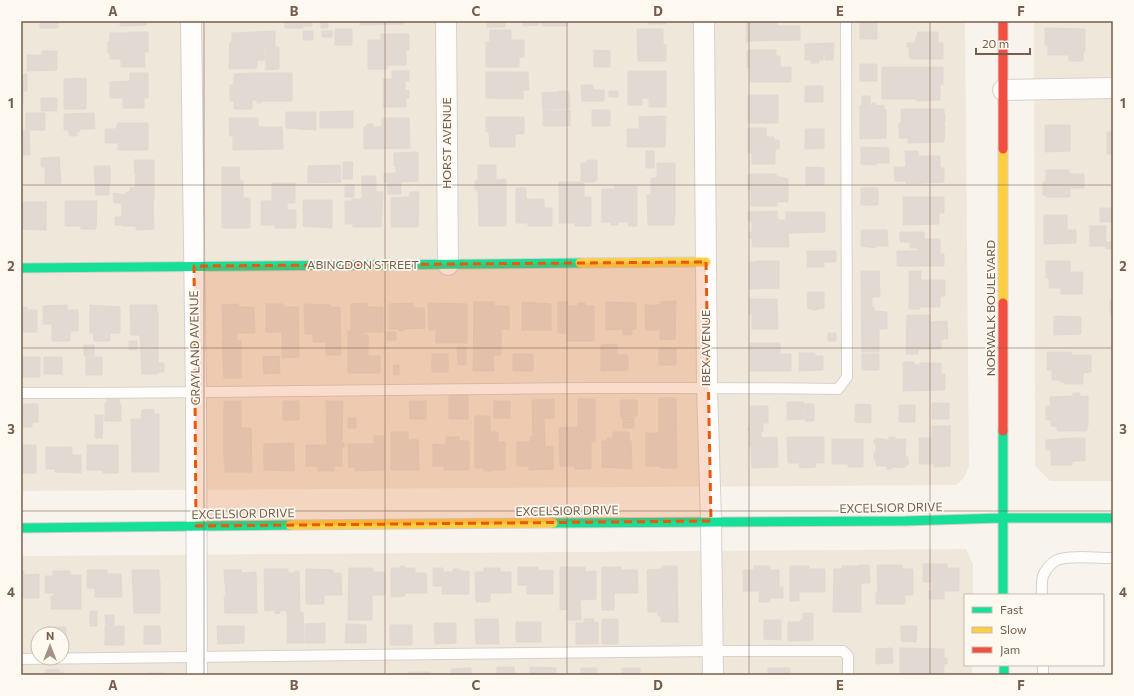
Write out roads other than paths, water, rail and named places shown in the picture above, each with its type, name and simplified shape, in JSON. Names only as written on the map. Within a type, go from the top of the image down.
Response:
[{"type":"street","name":"GRAYLAND AVENUE","points":[[191,21],[196,393],[197,666]]},
{"type":"street","name":"HORST AVENUE","points":[[446,21],[448,265]]},
{"type":"street","name":"IBEX AVENUE","points":[[704,21],[707,387],[711,521],[713,675]]},
{"type":"street","name":"NORWALK BOULEVARD","points":[[1003,21],[1003,594]]},
{"type":"street","points":[[1003,90],[1113,88]]},
{"type":"street","name":"ABINGDON STREET","points":[[21,268],[706,262]]},
{"type":"street","name":"EXCELSIOR DRIVE","points":[[21,528],[1113,518]]},
{"type":"lane","points":[[21,393],[196,393],[707,387],[838,389],[847,377],[846,21]]},
{"type":"lane","points":[[1042,594],[1043,577],[1045,572],[1051,564],[1057,560],[1069,558],[1113,558]]},
{"type":"lane","points":[[21,659],[197,666],[713,651],[842,651],[848,656],[848,675]]}]
